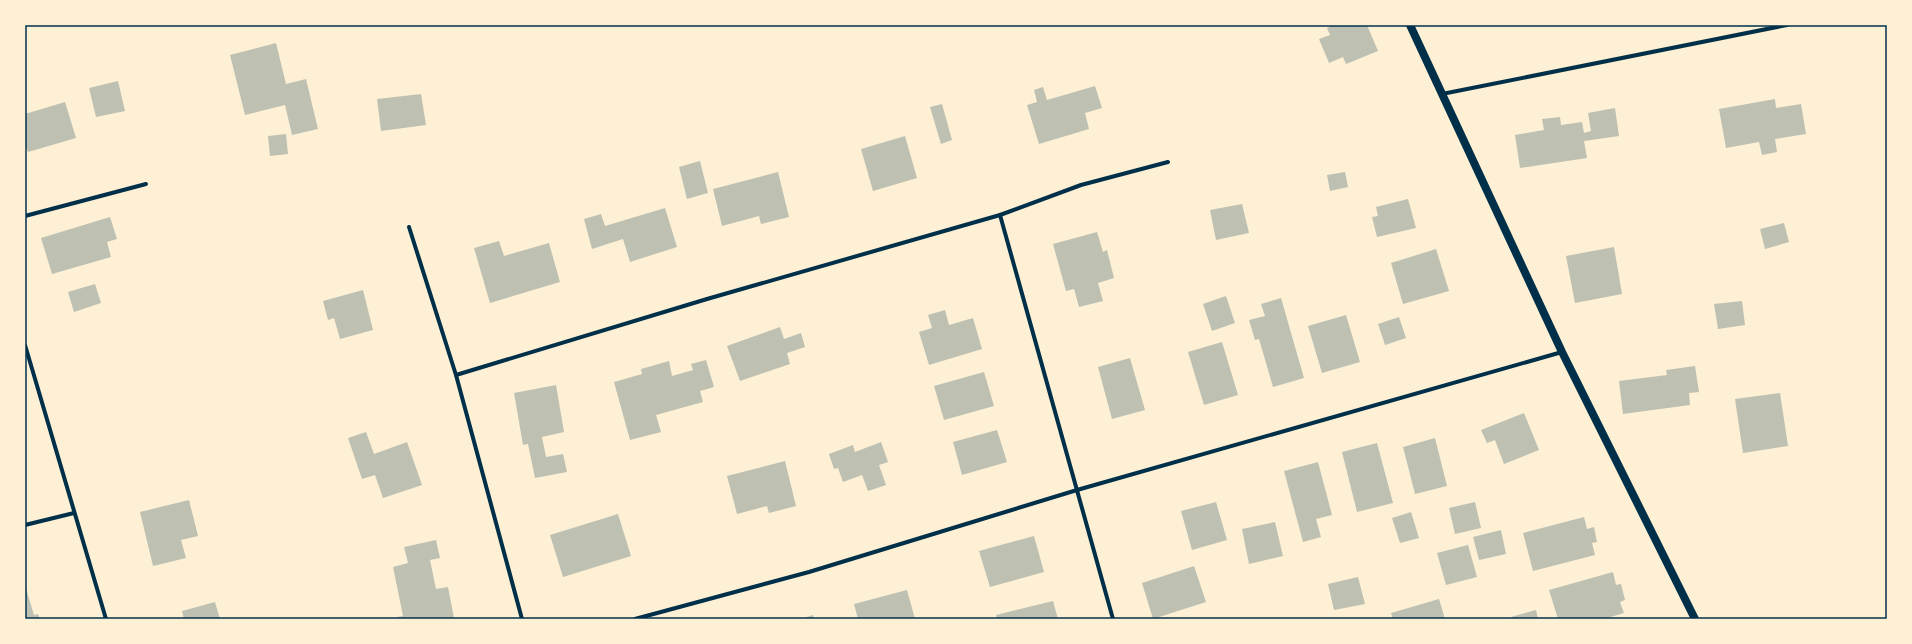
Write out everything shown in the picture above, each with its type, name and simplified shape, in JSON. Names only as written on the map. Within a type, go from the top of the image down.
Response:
[{"type":"main road","points":[[1410,25],[1562,352],[1695,619]]},
{"type":"street","points":[[1442,94],[1787,25]]},
{"type":"street","points":[[456,375],[707,299],[1000,215],[1081,185],[1168,162]]},
{"type":"street","points":[[25,216],[146,184]]},
{"type":"street","points":[[1000,215],[1113,619]]},
{"type":"street","points":[[409,227],[456,375],[522,619]]},
{"type":"street","points":[[25,345],[106,619]]},
{"type":"street","points":[[635,619],[809,572],[1077,490],[1562,352]]},
{"type":"street","points":[[25,525],[74,513]]},
{"type":"building","points":[[1333,25],[1367,25],[1378,51],[1346,64],[1343,57],[1329,63],[1319,39],[1330,35],[1327,28]]},
{"type":"building","points":[[276,43],[286,84],[306,79],[318,129],[292,135],[285,105],[245,115],[230,55]]},
{"type":"building","points":[[118,81],[125,111],[96,117],[89,88]]},
{"type":"building","points":[[1095,86],[1102,108],[1085,113],[1089,129],[1039,144],[1027,105],[1037,102],[1034,90],[1043,87],[1047,100]]},
{"type":"building","points":[[421,94],[426,125],[381,131],[377,99]]},
{"type":"building","points":[[1775,99],[1776,108],[1801,104],[1806,134],[1775,139],[1777,152],[1762,155],[1759,142],[1726,148],[1719,109]]},
{"type":"building","points":[[65,102],[76,138],[28,152],[25,143],[25,114]]},
{"type":"building","points":[[942,104],[952,140],[941,144],[930,107]]},
{"type":"building","points":[[1615,108],[1619,136],[1584,141],[1587,158],[1520,168],[1515,135],[1544,130],[1542,119],[1560,117],[1561,125],[1582,122],[1584,133],[1591,131],[1588,113]]},
{"type":"building","points":[[286,134],[288,154],[270,156],[268,136]]},
{"type":"building","points":[[905,136],[917,178],[873,191],[861,149]]},
{"type":"building","points":[[700,161],[708,193],[687,199],[679,167]]},
{"type":"building","points":[[778,172],[789,217],[761,224],[759,216],[722,226],[713,189]]},
{"type":"building","points":[[1345,172],[1348,187],[1330,191],[1327,175]]},
{"type":"building","points":[[1408,199],[1416,228],[1377,237],[1372,217],[1378,216],[1376,207]]},
{"type":"building","points":[[1242,204],[1249,233],[1216,240],[1210,210]]},
{"type":"building","points":[[665,208],[677,247],[630,262],[623,239],[592,249],[584,219],[601,214],[605,226]]},
{"type":"building","points":[[110,217],[117,239],[107,242],[111,257],[52,274],[41,238]]},
{"type":"building","points":[[1784,223],[1789,242],[1765,249],[1760,229]]},
{"type":"building","points":[[1097,232],[1103,252],[1107,250],[1114,278],[1098,283],[1103,301],[1079,307],[1074,289],[1066,291],[1053,244]]},
{"type":"building","points":[[499,241],[504,256],[549,243],[560,282],[490,303],[474,248]]},
{"type":"building","points":[[1614,247],[1622,294],[1575,303],[1566,256]]},
{"type":"building","points":[[1436,249],[1449,291],[1403,304],[1391,263]]},
{"type":"building","points":[[95,284],[101,303],[74,312],[68,292]]},
{"type":"building","points":[[363,290],[373,330],[340,339],[334,318],[328,320],[323,301]]},
{"type":"building","points":[[1226,296],[1235,323],[1212,331],[1203,304]]},
{"type":"building","points":[[1281,298],[1304,378],[1273,387],[1259,339],[1255,340],[1249,320],[1265,316],[1261,304]]},
{"type":"building","points":[[1742,301],[1745,325],[1718,329],[1714,304]]},
{"type":"building","points":[[945,310],[949,325],[973,318],[982,349],[929,365],[919,332],[932,328],[928,315]]},
{"type":"building","points":[[1346,315],[1360,362],[1322,373],[1308,326]]},
{"type":"building","points":[[1399,317],[1406,338],[1385,345],[1378,324]]},
{"type":"building","points":[[780,327],[784,339],[801,333],[805,347],[787,353],[790,364],[740,381],[727,346]]},
{"type":"building","points":[[1222,342],[1238,395],[1204,405],[1188,352]]},
{"type":"building","points":[[1130,358],[1145,410],[1112,419],[1098,367]]},
{"type":"building","points":[[706,360],[714,387],[700,391],[703,402],[656,415],[661,432],[630,440],[614,382],[642,374],[641,369],[669,361],[672,376],[693,370],[691,364]]},
{"type":"building","points":[[1695,366],[1699,392],[1689,393],[1690,405],[1623,414],[1619,381],[1667,375],[1666,370]]},
{"type":"building","points":[[984,372],[994,406],[944,420],[934,386]]},
{"type":"building","points":[[556,385],[564,432],[542,437],[546,457],[563,454],[567,472],[535,478],[528,444],[523,445],[514,393]]},
{"type":"building","points":[[1780,393],[1788,446],[1743,453],[1735,399]]},
{"type":"building","points":[[1524,413],[1539,450],[1504,464],[1495,440],[1487,443],[1481,430]]},
{"type":"building","points":[[997,430],[1007,462],[962,475],[953,442]]},
{"type":"building","points":[[366,432],[374,454],[407,442],[422,485],[383,498],[375,475],[362,479],[348,438]]},
{"type":"building","points":[[1435,438],[1447,486],[1415,494],[1403,447]]},
{"type":"building","points":[[881,442],[888,462],[879,465],[886,485],[868,491],[862,475],[843,482],[838,468],[834,469],[829,454],[853,445],[855,452]]},
{"type":"building","points":[[1377,443],[1393,503],[1357,512],[1342,452]]},
{"type":"building","points":[[785,461],[796,506],[769,513],[767,506],[737,514],[727,476]]},
{"type":"building","points":[[1318,462],[1332,515],[1316,519],[1321,537],[1303,542],[1284,471]]},
{"type":"building","points":[[189,500],[198,536],[181,540],[186,558],[153,566],[140,512]]},
{"type":"building","points":[[1216,502],[1227,540],[1192,550],[1181,511]]},
{"type":"building","points":[[1475,502],[1481,528],[1455,534],[1449,508]]},
{"type":"building","points":[[1411,512],[1419,538],[1400,543],[1392,518]]},
{"type":"building","points":[[618,514],[631,556],[563,577],[550,535]]},
{"type":"building","points":[[1584,517],[1587,529],[1594,527],[1597,542],[1592,543],[1595,555],[1533,571],[1523,533]]},
{"type":"building","points":[[1275,522],[1283,556],[1249,564],[1242,529]]},
{"type":"building","points":[[1501,530],[1506,554],[1479,560],[1473,537]]},
{"type":"building","points":[[1034,536],[1044,572],[990,587],[979,551]]},
{"type":"building","points":[[436,540],[440,558],[430,560],[436,589],[448,587],[454,618],[397,619],[397,617],[403,616],[393,567],[408,563],[404,547]]},
{"type":"building","points":[[1468,545],[1477,577],[1446,585],[1437,553]]},
{"type":"building","points":[[1194,566],[1206,602],[1153,619],[1142,583]]},
{"type":"building","points":[[1613,572],[1616,585],[1621,584],[1625,600],[1620,602],[1624,613],[1604,619],[1558,619],[1549,590]]},
{"type":"building","points":[[1358,577],[1365,604],[1334,610],[1328,584]]},
{"type":"building","points":[[25,585],[34,615],[38,614],[40,619],[25,619]]},
{"type":"building","points":[[907,590],[915,619],[858,619],[854,604]]},
{"type":"building","points":[[1439,599],[1445,619],[1393,619],[1391,613]]},
{"type":"building","points":[[1053,601],[1058,619],[997,619],[996,615]]},
{"type":"building","points":[[215,602],[220,619],[184,619],[182,611]]},
{"type":"building","points":[[1536,610],[1538,619],[1512,619],[1511,617]]},
{"type":"building","points":[[813,615],[814,619],[801,619]]}]
